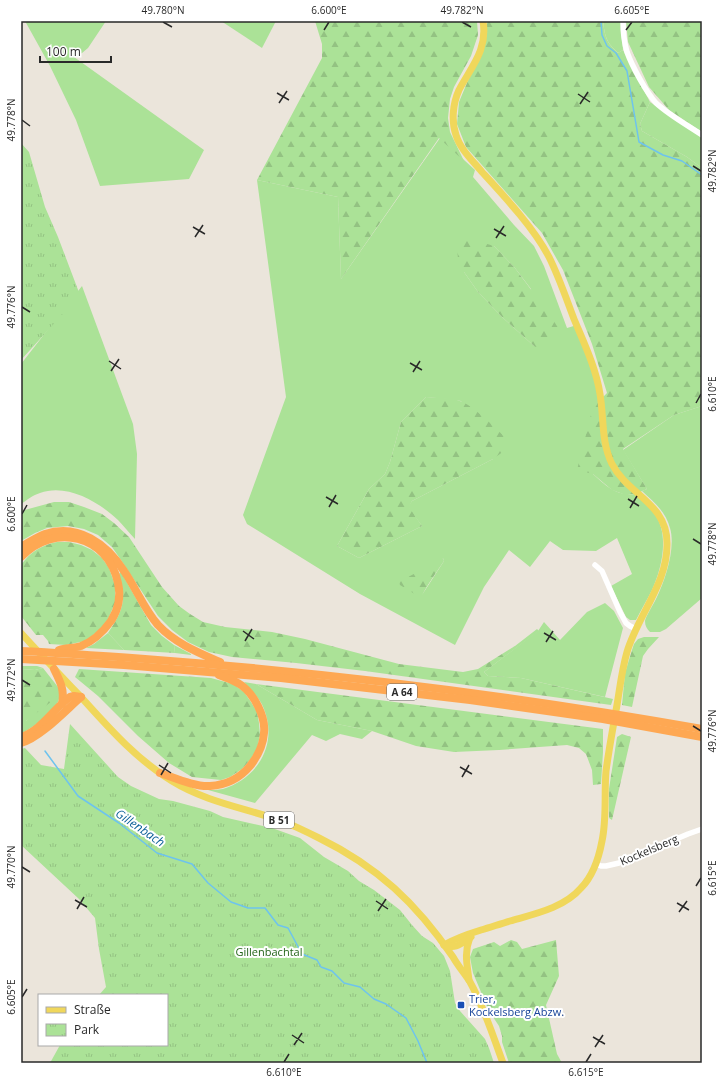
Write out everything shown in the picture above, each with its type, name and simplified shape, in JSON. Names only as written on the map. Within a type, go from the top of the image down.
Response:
[{"type":"highway","points":[[21,547],[46,534],[60,531],[75,532],[96,541],[106,548],[117,560],[157,624],[178,642],[226,665]]},
{"type":"highway","points":[[21,557],[37,544],[48,539],[71,537],[84,540],[94,545],[105,555],[116,576],[119,588],[119,600],[113,617],[101,634],[80,646],[46,652]]},
{"type":"highway","name":"A 64","points":[[21,651],[226,665],[341,676],[471,692],[630,716],[702,729]]},
{"type":"highway","name":"A 64","points":[[21,659],[55,665],[200,671],[280,678],[470,700],[603,719],[702,737]]},
{"type":"highway","points":[[21,662],[55,665],[63,689],[62,704]]},
{"type":"highway","points":[[160,773],[199,785],[210,786],[232,781],[243,774],[258,756],[264,731],[260,711],[252,696],[241,685],[233,680],[200,671]]},
{"type":"highway","points":[[21,737],[35,730],[70,697],[81,697]]},
{"type":"highway","points":[[21,743],[40,733],[81,697]]},
{"type":"main road","points":[[444,945],[465,934],[548,909],[567,900],[581,888],[596,864],[604,830],[604,786],[627,652],[636,629],[661,578],[668,545],[666,528],[661,516],[620,476],[612,464],[605,445],[600,394],[596,376],[548,256],[533,232],[463,149],[456,137],[453,110],[460,89],[476,63],[480,53],[484,38],[483,21]]},
{"type":"main road","name":"B 51","points":[[21,633],[55,665],[110,729],[134,752],[160,773],[180,786],[210,799],[282,821],[308,832],[356,858],[398,892],[416,909],[444,945],[470,983],[485,1016],[503,1063]]},
{"type":"main road","name":"B 51","points":[[416,909],[424,924],[455,966],[485,1016]]},
{"type":"main road","points":[[444,945],[455,947],[481,930]]},
{"type":"main road","points":[[470,937],[466,952],[470,983]]},
{"type":"street","points":[[623,21],[624,41],[627,52],[650,96],[657,104],[702,135]]},
{"type":"street","points":[[595,565],[602,571],[626,623],[636,629]]},
{"type":"street","name":"Kockelsberg","points":[[596,864],[601,866],[613,865],[688,834],[702,830]]},
{"type":"green space","points":[[25,21],[106,21],[88,48],[74,57],[204,150],[189,179],[100,186],[76,120],[50,66]]},
{"type":"green space","points":[[221,21],[276,21],[262,48]]},
{"type":"green space","points":[[315,21],[477,21],[478,35],[471,56],[454,87],[450,99],[448,118],[450,132],[464,161],[439,138],[341,279],[338,197],[257,180],[322,58],[322,44]]},
{"type":"green space","points":[[487,21],[603,21],[605,35],[611,46],[618,53],[623,50],[650,102],[640,124],[642,131],[687,157],[702,168],[702,406],[674,415],[623,449],[647,489],[635,494],[623,494],[612,490],[593,474],[577,470],[593,407],[607,393],[592,344],[563,270],[542,233],[466,147],[457,124],[459,102],[487,35]]},
{"type":"green space","points":[[603,21],[621,21],[623,50],[618,53],[607,39]]},
{"type":"green space","points":[[626,21],[702,21],[702,132],[669,110],[649,87],[628,42]]},
{"type":"green space","points":[[650,102],[702,138],[702,168],[687,157],[642,131],[640,124]]},
{"type":"green space","points":[[440,138],[475,170],[473,177],[534,246],[544,266],[567,328],[577,325],[600,394],[593,474],[617,492],[635,494],[652,510],[659,521],[662,531],[663,551],[659,572],[652,590],[636,620],[630,620],[626,617],[611,586],[632,574],[617,538],[596,551],[563,550],[550,541],[530,567],[509,550],[484,587],[455,645],[360,594],[247,524],[243,515],[286,397],[257,180],[338,197],[341,279]],"holes":[[[494,246],[515,268],[531,289],[534,346],[502,317],[478,292],[464,272]],[[426,397],[461,401],[493,459],[412,501],[408,507],[422,526],[359,558],[337,546],[369,489],[385,474],[390,462],[401,422]],[[443,558],[444,561],[422,595]]]},
{"type":"green space","points":[[21,143],[29,152],[45,207],[80,295],[21,360]]},
{"type":"green space","points":[[467,238],[494,246],[515,268],[560,331],[538,348],[502,317],[478,292],[464,272],[458,260],[457,245]]},
{"type":"green space","points":[[82,286],[133,424],[137,454],[135,539],[118,520],[102,507],[72,492],[61,490],[40,493],[21,504],[21,364]]},
{"type":"green space","points":[[426,397],[448,398],[471,407],[505,437],[504,451],[493,459],[412,501],[409,507],[422,526],[359,558],[337,546],[369,489],[385,474],[390,462],[401,422]]},
{"type":"green space","points":[[702,406],[702,598],[666,629],[660,632],[650,632],[646,627],[645,621],[659,592],[669,564],[672,545],[670,528],[666,517],[642,491],[647,489],[623,450],[674,415]]},
{"type":"green space","points":[[54,502],[69,502],[84,507],[102,514],[114,523],[129,537],[162,587],[179,606],[203,622],[225,627],[272,632],[305,639],[399,664],[463,672],[478,669],[515,646],[537,629],[539,631],[484,672],[488,676],[521,678],[613,699],[611,705],[365,671],[232,657],[209,652],[188,642],[172,630],[158,616],[112,547],[98,535],[84,529],[68,526],[47,528],[21,541],[21,511]]},
{"type":"green space","points":[[57,542],[69,542],[92,550],[102,558],[109,568],[115,585],[115,603],[105,626],[85,641],[66,645],[49,644],[43,635],[36,635],[21,616],[21,565],[28,556],[37,550],[46,545]]},
{"type":"green space","points":[[443,558],[444,561],[421,595],[418,596],[400,585],[399,582]]},
{"type":"green space","points":[[121,572],[151,625],[174,645],[175,653],[124,650],[108,633],[120,612],[122,605],[123,591],[119,574]]},
{"type":"green space","points":[[605,603],[614,611],[623,628],[605,697],[521,678],[488,676],[484,672],[538,631],[544,622],[560,640],[587,612]]},
{"type":"green space","points":[[108,633],[124,650],[86,648],[94,644]]},
{"type":"green space","points":[[644,637],[659,637],[643,656],[632,707],[622,705],[625,673],[632,650],[638,639]]},
{"type":"green space","points":[[174,645],[191,654],[191,655],[175,653]]},
{"type":"green space","points":[[21,666],[37,666],[43,668],[35,670],[21,669]]},
{"type":"green space","points":[[43,668],[58,687],[56,698],[26,721],[21,721],[21,669],[35,670]]},
{"type":"green space","points":[[79,669],[211,678],[233,684],[244,692],[257,712],[260,735],[257,749],[242,769],[230,777],[221,780],[192,777],[169,763],[138,736],[98,696],[75,677]]},
{"type":"green space","points":[[244,682],[256,684],[317,720],[372,731],[362,739],[340,734],[326,741],[312,735],[255,803],[208,790],[223,789],[246,777],[262,758],[266,747],[268,722],[264,709],[258,698]]},
{"type":"green space","points":[[256,684],[603,729],[601,784],[593,785],[592,770],[586,754],[579,748],[567,745],[454,752],[416,746],[372,731],[317,720]]},
{"type":"green space","points":[[58,687],[60,694],[54,708],[41,721],[21,734],[21,721],[26,721]]},
{"type":"green space","name":"Gillenbachtal","points":[[70,724],[118,777],[131,786],[159,799],[173,801],[210,811],[223,817],[272,828],[300,838],[324,857],[348,871],[359,881],[374,890],[400,910],[422,936],[433,943],[444,956],[450,971],[455,1003],[460,1011],[485,1039],[494,1063],[50,1063],[59,1046],[168,1046],[168,994],[100,994],[106,987],[95,918],[79,899],[21,845],[21,749],[25,748],[41,765],[64,769]]},
{"type":"green space","points":[[622,734],[631,737],[612,820],[609,818],[609,789],[617,737]]},
{"type":"green space","points":[[511,940],[517,942],[522,949],[556,940],[559,976],[546,1005],[557,1054],[562,1063],[509,1063],[502,1042],[499,1026],[489,1011],[473,973],[470,957],[473,949],[494,942],[500,946]]},
{"type":"waterway","points":[[601,21],[602,35],[607,46],[616,53],[627,71],[639,142],[663,155],[682,161],[702,175]]},
{"type":"waterway","name":"Gillenbach","points":[[45,751],[78,796],[119,823],[157,853],[192,864],[208,883],[231,902],[248,908],[265,908],[278,925],[288,928],[302,954],[317,960],[321,967],[332,971],[344,983],[360,987],[374,999],[386,1004],[406,1018],[427,1063]]},
{"type":"place","name":"Trier, Kockelsberg Abzw.","points":[[461,1005]]}]
